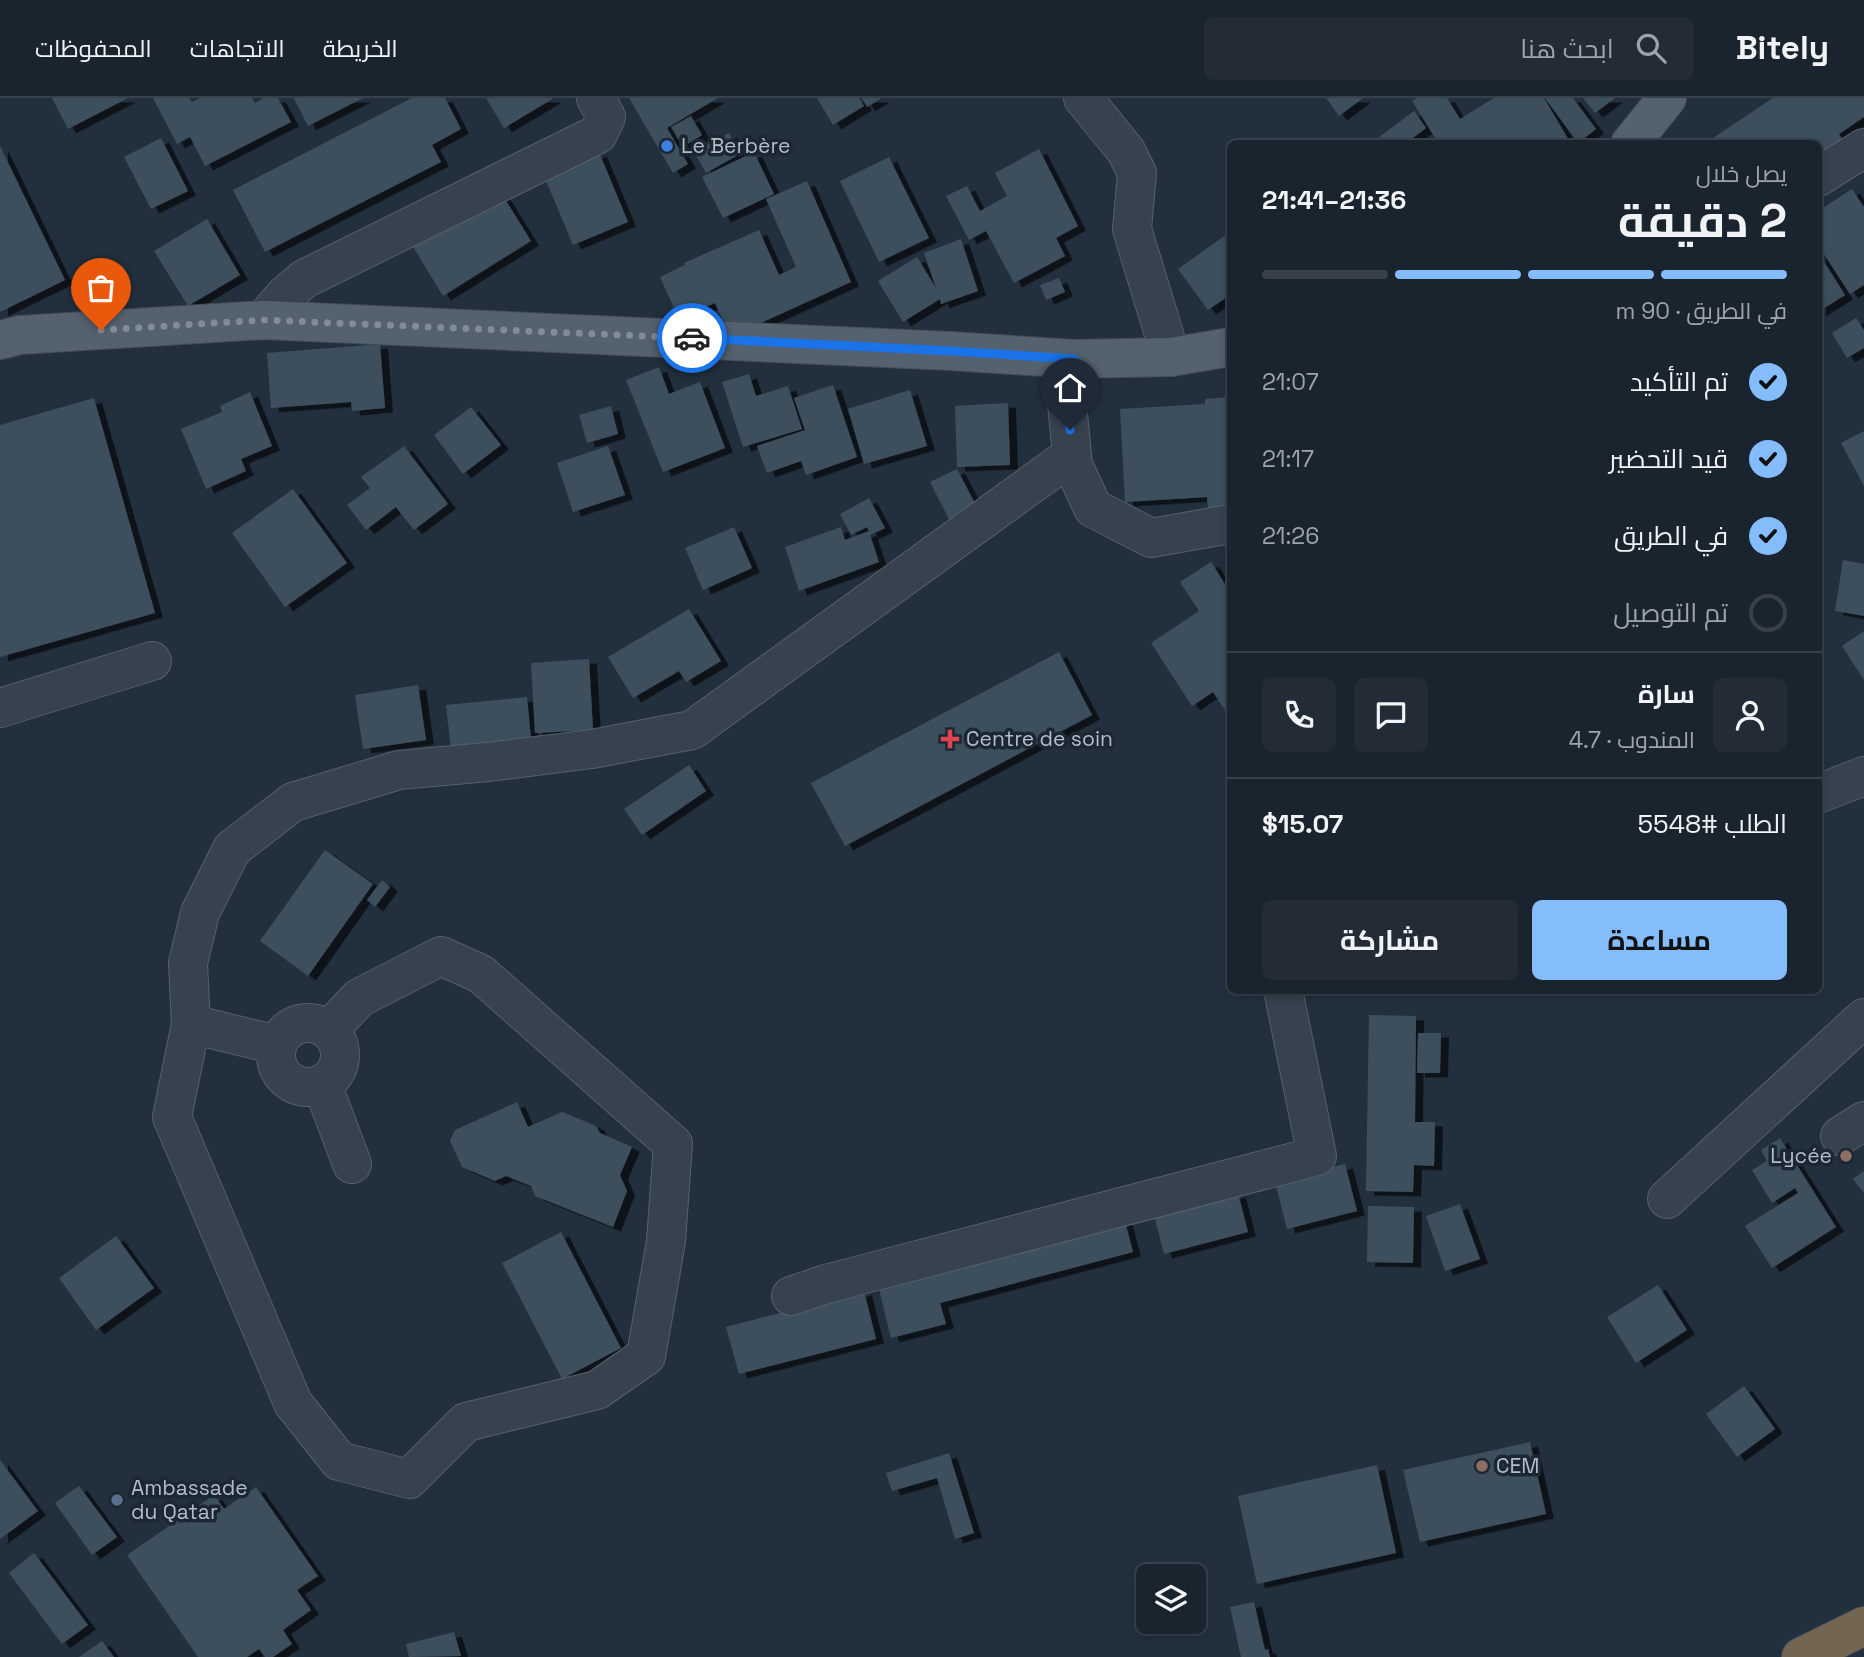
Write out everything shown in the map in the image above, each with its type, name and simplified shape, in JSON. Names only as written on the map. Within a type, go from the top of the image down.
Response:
[{"type":"highway","points":[[1801,1657],[1864,1626]]},
{"type":"main road","points":[[1633,140],[1667,98]]},
{"type":"main road","points":[[0,340],[20,335],[264,320],[884,347],[1074,359],[1171,357],[1227,348]]},
{"type":"street","points":[[264,320],[284,296],[304,279],[598,134],[606,117],[596,98]]},
{"type":"street","points":[[1083,98],[1126,151],[1137,173],[1132,229],[1171,357]]},
{"type":"street","points":[[1822,174],[1864,148]]},
{"type":"street","points":[[1074,359],[1067,404],[1073,465],[1093,508],[1152,538],[1227,525]]},
{"type":"street","points":[[329,1030],[359,998],[441,956],[481,974],[673,1144],[666,1241],[646,1356],[597,1390],[466,1422],[409,1479],[339,1461],[293,1402],[172,1117],[191,1024],[188,963],[200,913],[232,849],[293,802],[399,770],[592,750],[692,730],[1072,455]]},
{"type":"street","points":[[0,708],[152,661]]},
{"type":"street","points":[[1822,792],[1864,776]]},
{"type":"street","points":[[791,1296],[826,1284],[1317,1156],[1284,994]]},
{"type":"street","points":[[1667,1199],[1864,1018]]},
{"type":"street","points":[[191,1024],[277,1045]]},
{"type":"street","points":[[299,1024],[320,1024],[329,1030],[340,1048],[340,1059],[331,1078],[312,1087],[291,1082],[278,1066],[277,1045],[282,1036],[299,1024]]},
{"type":"street","points":[[322,1084],[352,1164]]},
{"type":"building","points":[[52,98],[128,98],[68,129]]},
{"type":"building","points":[[153,98],[189,98],[192,102],[200,98],[252,98],[255,103],[264,98],[278,98],[291,122],[205,166],[190,137],[177,144]]},
{"type":"building","points":[[294,98],[363,98],[308,126]]},
{"type":"building","points":[[412,98],[445,98],[461,129],[432,145],[441,162],[265,252],[233,190]]},
{"type":"building","points":[[486,98],[554,98],[504,128]]},
{"type":"building","name":"Le Berbère","points":[[629,98],[718,98],[667,128],[688,164],[673,173]]},
{"type":"building","points":[[817,98],[859,98],[864,106],[833,125]]},
{"type":"building","points":[[862,98],[882,98],[867,107]]},
{"type":"building","points":[[1326,98],[1363,98],[1339,116]]},
{"type":"building","points":[[1417,98],[1447,98],[1460,119],[1494,98],[1544,98],[1569,140],[1436,140],[1412,101]]},
{"type":"building","points":[[1545,98],[1573,98],[1596,129],[1582,140],[1576,140]]},
{"type":"building","points":[[1583,98],[1615,98],[1595,113]]},
{"type":"building","points":[[1773,98],[1864,98],[1864,117],[1839,134],[1842,139],[1822,152],[1822,140],[1710,140]]},
{"type":"building","points":[[1414,111],[1426,128],[1410,140],[1375,140]]},
{"type":"building","points":[[691,116],[702,135],[683,147],[671,127]]},
{"type":"building","points":[[729,133],[740,154],[706,173],[694,152]]},
{"type":"building","points":[[161,138],[188,191],[151,209],[124,157]]},
{"type":"building","points":[[0,146],[65,280],[0,312]]},
{"type":"building","points":[[1039,149],[1078,226],[1056,238],[1065,256],[1014,283],[986,231],[969,240],[946,196],[967,186],[980,211],[1007,196],[995,173]]},
{"type":"building","points":[[599,152],[628,222],[573,245],[544,176]]},
{"type":"building","points":[[754,152],[774,194],[723,218],[702,177]]},
{"type":"building","points":[[889,157],[929,238],[879,262],[840,181]]},
{"type":"building","points":[[807,181],[851,282],[730,337],[715,303],[679,319],[660,277],[685,265],[684,263],[759,230],[779,275],[796,267],[766,199]]},
{"type":"building","points":[[1852,189],[1864,207],[1864,285],[1850,294],[1822,251],[1822,208]]},
{"type":"building","points":[[500,191],[531,241],[443,296],[412,245]]},
{"type":"building","points":[[207,219],[240,275],[188,306],[154,251]]},
{"type":"building","points":[[1227,234],[1227,297],[1208,310],[1178,269]]},
{"type":"building","points":[[961,239],[978,291],[941,304],[940,299],[903,322],[878,281],[917,257],[936,288],[924,253]]},
{"type":"building","points":[[1822,258],[1845,295],[1822,309]]},
{"type":"building","points":[[1059,278],[1065,292],[1046,300],[1040,285]]},
{"type":"building","points":[[1856,318],[1864,330],[1864,348],[1847,358],[1832,333]]},
{"type":"building","points":[[380,344],[385,408],[352,411],[351,402],[271,408],[267,353]]},
{"type":"building","points":[[659,367],[669,394],[700,382],[725,448],[663,472],[626,380]]},
{"type":"building","points":[[749,374],[756,396],[788,386],[802,429],[743,447],[722,382]]},
{"type":"building","points":[[833,385],[857,457],[806,475],[801,461],[767,473],[757,446],[805,430],[794,398]]},
{"type":"building","points":[[910,390],[927,446],[864,464],[848,409]]},
{"type":"building","points":[[250,392],[272,446],[241,459],[246,471],[206,489],[181,429],[222,412],[220,406]]},
{"type":"building","points":[[1227,397],[1227,507],[1208,509],[1207,497],[1125,502],[1120,409],[1205,404],[1205,399]]},
{"type":"building","points":[[94,398],[155,613],[0,657],[0,425]]},
{"type":"building","points":[[1008,403],[1010,465],[957,467],[955,406]]},
{"type":"building","points":[[611,406],[618,434],[587,443],[579,415]]},
{"type":"building","points":[[471,407],[501,445],[463,474],[434,435]]},
{"type":"building","points":[[1864,431],[1864,486],[1841,443]]},
{"type":"building","points":[[404,446],[448,504],[414,530],[396,507],[366,530],[347,505],[370,488],[361,477]]},
{"type":"building","points":[[608,446],[625,495],[573,512],[557,463]]},
{"type":"building","points":[[957,469],[980,513],[953,527],[930,482]]},
{"type":"building","points":[[293,489],[347,563],[285,607],[232,533]]},
{"type":"building","points":[[869,498],[885,528],[870,535],[879,562],[799,591],[785,547],[841,527],[845,540],[869,531],[867,527],[851,535],[840,514]]},
{"type":"building","points":[[734,527],[752,568],[703,590],[685,548]]},
{"type":"building","points":[[1843,560],[1864,564],[1864,616],[1835,611]]},
{"type":"building","points":[[1211,562],[1227,587],[1227,713],[1213,692],[1192,706],[1151,643],[1199,611],[1180,582]]},
{"type":"building","points":[[689,609],[721,661],[686,682],[679,671],[633,698],[608,657]]},
{"type":"building","points":[[1864,631],[1864,680],[1842,646]]},
{"type":"building","points":[[1059,652],[1092,715],[845,846],[811,783]]},
{"type":"building","points":[[589,659],[593,730],[535,733],[531,663]]},
{"type":"building","points":[[418,685],[426,740],[363,749],[355,695]]},
{"type":"building","points":[[527,697],[531,739],[451,749],[446,705]]},
{"type":"building","points":[[689,765],[706,791],[642,835],[624,809]]},
{"type":"building","points":[[325,850],[373,884],[308,976],[260,941]]},
{"type":"building","points":[[382,880],[390,887],[375,907],[367,900]]},
{"type":"building","points":[[1369,1015],[1416,1016],[1415,1122],[1435,1122],[1434,1166],[1414,1165],[1413,1192],[1366,1191]]},
{"type":"building","points":[[1418,1033],[1441,1033],[1440,1073],[1417,1073]]},
{"type":"building","points":[[517,1102],[528,1127],[562,1112],[596,1126],[600,1133],[632,1147],[620,1175],[627,1191],[613,1227],[535,1196],[531,1186],[506,1176],[495,1181],[462,1167],[450,1141],[455,1130]]},
{"type":"building","points":[[1780,1138],[1836,1227],[1772,1268],[1745,1226],[1798,1193],[1795,1188],[1772,1203],[1752,1170],[1767,1161],[1761,1150]]},
{"type":"building","points":[[1345,1164],[1357,1211],[1287,1229],[1275,1182]]},
{"type":"building","points":[[1864,1171],[1864,1193],[1853,1179]]},
{"type":"building","points":[[1238,1193],[1248,1232],[1164,1254],[1154,1215]]},
{"type":"building","points":[[1460,1204],[1480,1259],[1445,1271],[1426,1216]]},
{"type":"building","points":[[1368,1206],[1414,1207],[1413,1263],[1367,1262]]},
{"type":"building","points":[[1123,1214],[1133,1252],[940,1303],[946,1324],[891,1338],[877,1281]]},
{"type":"building","points":[[561,1232],[621,1348],[562,1379],[502,1263]]},
{"type":"building","points":[[116,1236],[154,1288],[96,1330],[59,1278]]},
{"type":"building","points":[[1658,1285],[1687,1330],[1636,1363],[1607,1317]]},
{"type":"building","points":[[864,1291],[876,1339],[739,1374],[726,1327]]},
{"type":"building","points":[[1744,1386],[1775,1429],[1737,1457],[1706,1414]]},
{"type":"building","points":[[1530,1442],[1546,1514],[1420,1542],[1403,1470]]},
{"type":"building","points":[[949,1453],[974,1533],[955,1539],[937,1478],[892,1491],[886,1473]]},
{"type":"building","points":[[0,1460],[38,1511],[0,1539]]},
{"type":"building","points":[[1377,1465],[1396,1553],[1257,1584],[1238,1496]]},
{"type":"building","points":[[79,1486],[117,1537],[92,1555],[55,1503]]},
{"type":"building","points":[[256,1487],[318,1576],[297,1590],[311,1610],[283,1630],[292,1644],[273,1657],[265,1657],[259,1649],[247,1657],[198,1657],[127,1555],[214,1495],[224,1509]]},
{"type":"building","points":[[34,1553],[88,1625],[62,1644],[9,1573]]},
{"type":"building","points":[[1254,1602],[1265,1650],[1268,1649],[1270,1657],[1241,1657],[1230,1607]]},
{"type":"building","points":[[454,1632],[461,1656],[409,1657],[406,1644]]},
{"type":"building","points":[[102,1641],[114,1657],[79,1657]]},
{"type":"way so far","points":[[101,330],[264,320],[692,338]]},
{"type":"place","name":"Le Berbère","points":[[667,146]]},
{"type":"place","name":"Centre de soin","points":[[950,739]]},
{"type":"place","name":"Lycée","points":[[1846,1156]]},
{"type":"place","name":"CEM","points":[[1482,1466]]},
{"type":"place","name":"Ambassade du Qatar","points":[[117,1500]]},
{"type":"route","points":[[692,338],[1074,359],[1067,404],[1070,430]]}]
